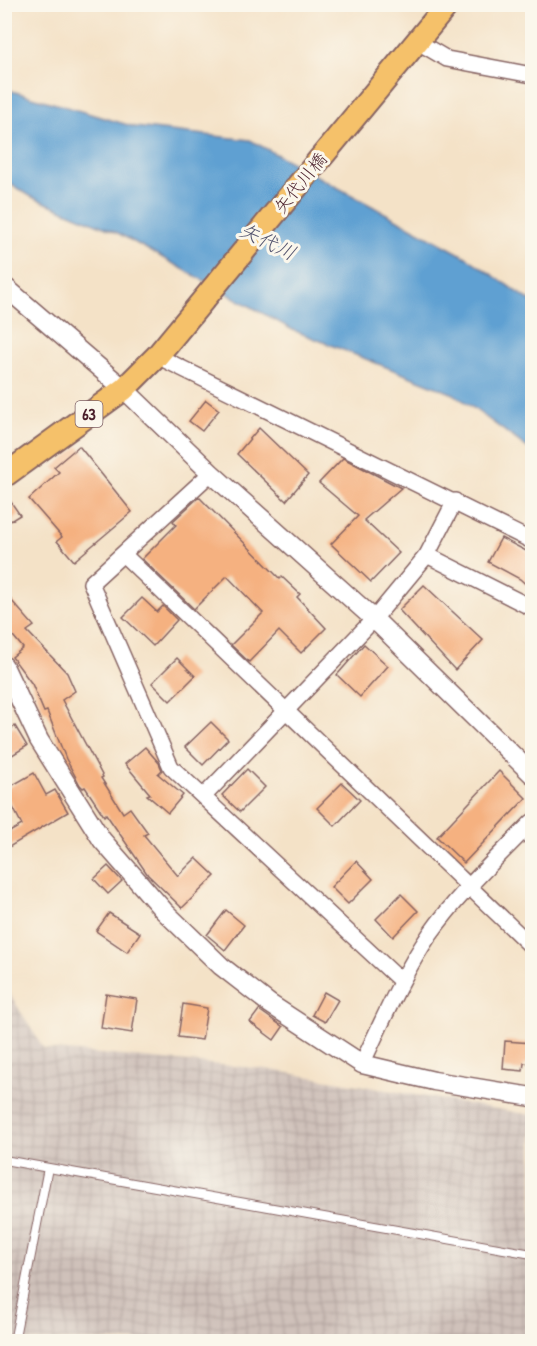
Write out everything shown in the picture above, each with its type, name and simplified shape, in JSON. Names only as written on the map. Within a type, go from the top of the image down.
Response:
[{"type":"main road","name":"63","points":[[418,42],[448,4]]},
{"type":"main road","name":"矢代川橋","points":[[163,350],[418,42]]},
{"type":"main road","name":"63","points":[[4,476],[124,388],[163,350]]},
{"type":"street","points":[[418,42],[447,59],[532,75]]},
{"type":"street","points":[[4,286],[124,388],[211,473],[374,619],[532,774]]},
{"type":"street","points":[[163,350],[318,437],[455,501],[532,541]]},
{"type":"street","points":[[211,473],[91,583],[171,767],[401,981]]},
{"type":"street","points":[[204,796],[374,619],[427,555],[455,501]]},
{"type":"street","points":[[124,555],[532,947]]},
{"type":"street","points":[[427,555],[532,608]]},
{"type":"street","points":[[4,666],[39,740],[102,840],[164,911],[221,966],[270,1004],[362,1064],[434,1081],[532,1097]]},
{"type":"street","points":[[362,1064],[401,981],[431,933],[469,886],[532,822]]},
{"type":"lane","points":[[4,1160],[532,1254]]},
{"type":"lane","points":[[14,1341],[48,1168]]},
{"type":"shaded area","points":[[4,985],[44,1049],[265,1069],[532,1115],[532,1341],[5,1341]]},
{"type":"water","name":"矢代川","points":[[5,89],[135,127],[250,140],[466,257],[532,302],[532,451],[454,394],[293,330],[116,232],[32,197],[5,181]]},
{"type":"building","points":[[206,400],[219,410],[202,431],[189,421]]},
{"type":"building","points":[[259,428],[308,475],[286,501],[237,454]]},
{"type":"building","points":[[79,446],[132,512],[74,561],[57,541],[62,537],[29,499],[59,472],[54,467]]},
{"type":"building","points":[[343,458],[401,488],[364,520],[399,553],[371,582],[331,544],[358,516],[319,483]]},
{"type":"building","points":[[4,492],[20,515],[4,525]]},
{"type":"building","points":[[199,497],[280,579],[282,577],[300,594],[297,597],[326,628],[301,653],[279,631],[249,662],[231,645],[263,613],[227,576],[194,609],[142,559],[176,525],[173,521]]},
{"type":"building","points":[[501,538],[532,554],[532,590],[520,579],[488,562]]},
{"type":"building","points":[[424,585],[483,640],[455,670],[399,610]]},
{"type":"building","points":[[4,592],[34,626],[27,631],[67,673],[75,691],[62,700],[103,777],[101,778],[123,813],[130,808],[148,833],[144,835],[178,876],[196,858],[215,876],[182,908],[148,875],[106,814],[104,816],[85,787],[80,785],[66,759],[47,711],[44,712],[32,684],[12,657],[23,648],[4,625]]},
{"type":"building","points":[[142,598],[157,612],[163,606],[177,620],[153,646],[123,617]]},
{"type":"building","points":[[364,644],[388,666],[360,697],[337,675]]},
{"type":"building","points":[[177,658],[195,676],[170,701],[152,683]]},
{"type":"building","points":[[211,722],[228,739],[203,765],[185,747]]},
{"type":"building","points":[[15,726],[27,746],[4,760],[4,733]]},
{"type":"building","points":[[145,747],[159,763],[162,770],[158,774],[183,795],[168,813],[147,795],[150,794],[125,764]]},
{"type":"building","points":[[247,769],[265,787],[240,812],[222,795]]},
{"type":"building","points":[[499,771],[526,798],[464,863],[437,837]]},
{"type":"building","points":[[34,773],[46,795],[55,790],[68,812],[4,850],[4,835],[22,825],[4,790]]},
{"type":"building","points":[[342,783],[360,800],[335,826],[317,808]]},
{"type":"building","points":[[356,861],[373,879],[348,904],[331,887]]},
{"type":"building","points":[[108,866],[122,881],[108,894],[94,879]]},
{"type":"building","points":[[401,894],[418,911],[393,937],[376,919]]},
{"type":"building","points":[[226,910],[244,925],[225,950],[207,935]]},
{"type":"building","points":[[109,913],[140,933],[127,952],[96,931]]},
{"type":"building","points":[[324,992],[338,1000],[325,1022],[312,1015]]},
{"type":"building","points":[[106,994],[137,999],[132,1033],[101,1028]]},
{"type":"building","points":[[183,1004],[207,1008],[202,1040],[178,1037]]},
{"type":"building","points":[[259,1010],[283,1027],[274,1040],[250,1022]]},
{"type":"building","points":[[505,1041],[532,1043],[532,1064],[524,1063],[523,1071],[503,1069]]}]
